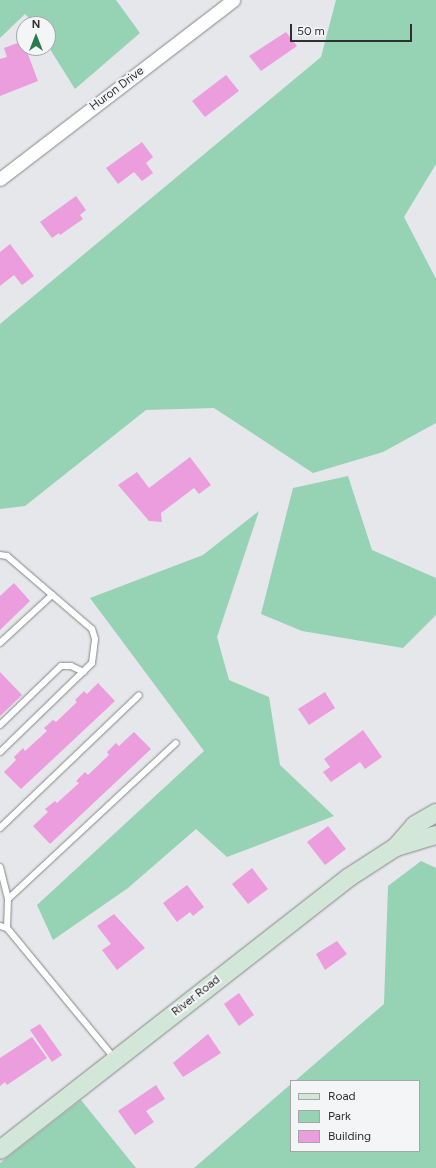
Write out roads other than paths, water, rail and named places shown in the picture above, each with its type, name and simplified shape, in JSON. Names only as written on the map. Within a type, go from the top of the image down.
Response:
[{"type":"street","name":"Huron Drive","points":[[0,179],[233,0]]},
{"type":"street","points":[[396,847],[415,825],[435,813]]},
{"type":"street","points":[[396,847],[432,839]]},
{"type":"street","name":"River Road","points":[[0,1150],[348,878],[396,847]]},
{"type":"lane","points":[[0,555],[7,556],[92,629],[95,652],[92,664],[0,752]]},
{"type":"lane","points":[[0,643],[52,594]]},
{"type":"lane","points":[[0,725],[61,666],[71,666],[84,672]]},
{"type":"lane","points":[[0,828],[139,695]]},
{"type":"lane","points":[[8,900],[176,743]]},
{"type":"lane","points":[[0,866],[8,900],[7,928]]},
{"type":"lane","points":[[0,926],[7,928],[115,1060]]}]
